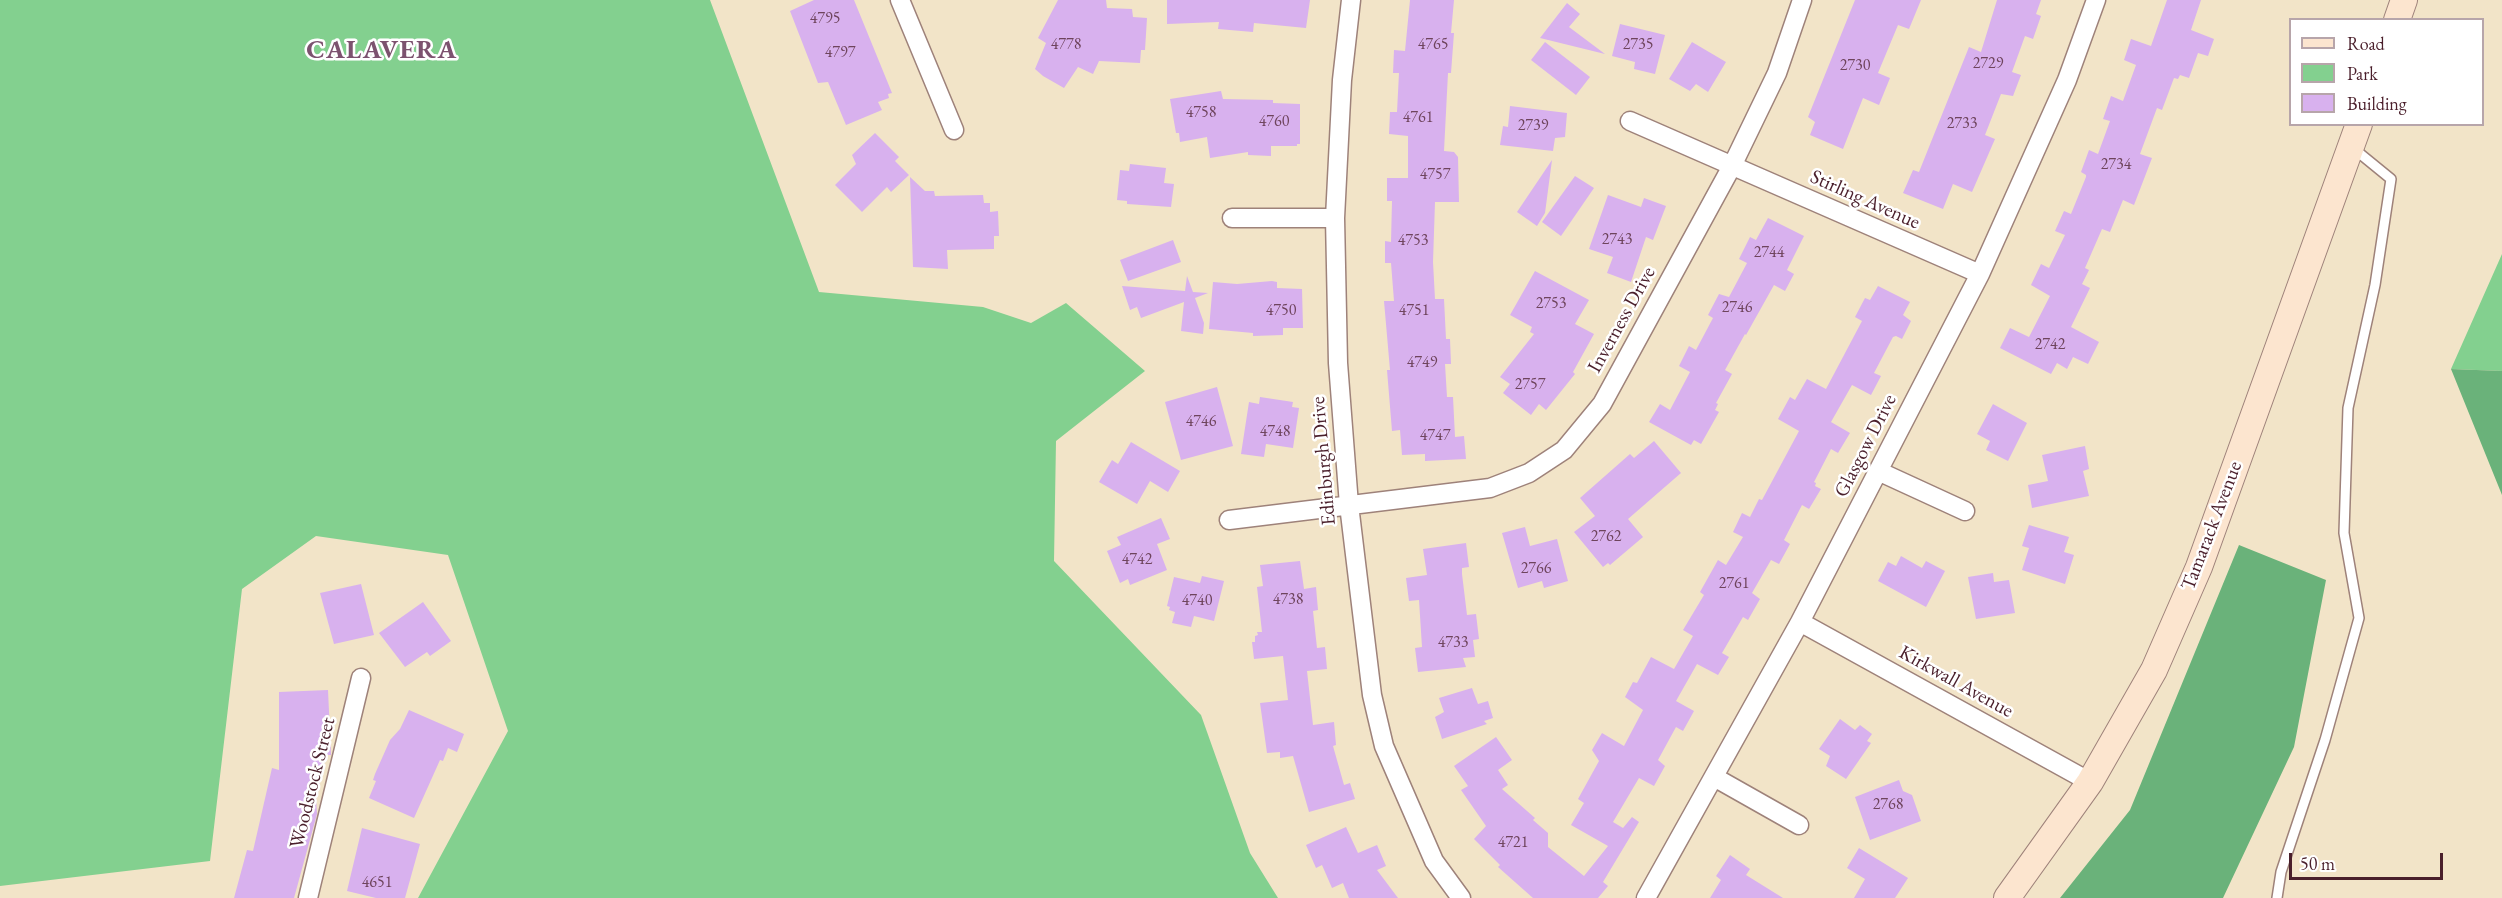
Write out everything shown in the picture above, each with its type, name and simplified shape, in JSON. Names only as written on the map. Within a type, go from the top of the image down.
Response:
[{"type":"main road","points":[[2398,18],[2404,0]]},
{"type":"main road","name":"Tamarack Avenue","points":[[2007,898],[2090,782],[2154,670],[2199,567],[2355,135]]},
{"type":"street","points":[[900,0],[954,130]]},
{"type":"street","name":"Edinburgh Drive","points":[[1351,0],[1342,80],[1335,218],[1338,363],[1349,505],[1372,695],[1384,746],[1434,861],[1461,898]]},
{"type":"street","name":"Inverness Drive","points":[[1229,520],[1490,488],[1529,473],[1564,450],[1602,404],[1732,166],[1777,73],[1802,0]]},
{"type":"street","name":"Glasgow Drive","points":[[1646,898],[1800,622],[1980,274],[2067,80],[2096,0]]},
{"type":"street","name":"Stirling Avenue","points":[[1630,121],[1980,274]]},
{"type":"street","points":[[1232,218],[1335,218]]},
{"type":"street","points":[[1878,471],[1965,512]]},
{"type":"street","name":"Kirkwall Avenue","points":[[1800,622],[2090,782]]},
{"type":"street","name":"Woodstock Street","points":[[308,898],[361,678]]},
{"type":"street","points":[[1714,777],[1799,825]]},
{"type":"lane","points":[[2277,898],[2281,872],[2325,740],[2359,618],[2344,533],[2348,408],[2375,285],[2391,179],[2355,135]]},
{"type":"green space","points":[[0,0],[710,0],[819,292],[983,307],[1031,323],[1066,303],[1145,371],[1056,441],[1054,561],[1201,715],[1250,853],[1278,898],[418,898],[508,731],[448,555],[316,536],[242,589],[210,861],[0,886]]},
{"type":"green space","points":[[2502,254],[2502,371],[2451,369]]},
{"type":"green space","points":[[2451,369],[2502,371],[2502,495]]},
{"type":"green space","points":[[2239,545],[2326,580],[2294,747],[2223,898],[2060,898],[2130,810]]},
{"type":"building","points":[[814,0],[854,0],[892,93],[888,94],[889,98],[878,102],[882,110],[846,125],[828,82],[818,83],[790,11]]},
{"type":"building","points":[[1058,0],[1106,0],[1107,8],[1132,9],[1133,17],[1147,18],[1145,50],[1141,50],[1140,63],[1099,61],[1093,74],[1078,67],[1064,88],[1043,76],[1035,69],[1046,43],[1038,38]]},
{"type":"building","points":[[1167,0],[1310,0],[1306,28],[1254,23],[1253,32],[1218,29],[1219,22],[1167,24]]},
{"type":"building","points":[[1410,0],[1454,0],[1451,33],[1454,33],[1451,73],[1448,73],[1444,151],[1454,152],[1458,157],[1459,202],[1435,202],[1433,262],[1435,299],[1444,299],[1446,339],[1450,339],[1451,364],[1445,364],[1447,397],[1453,397],[1455,437],[1464,436],[1466,459],[1425,461],[1425,454],[1402,455],[1400,430],[1392,431],[1384,301],[1394,301],[1391,263],[1385,263],[1385,241],[1391,242],[1392,201],[1387,201],[1387,178],[1408,178],[1408,136],[1389,134],[1390,112],[1397,112],[1399,73],[1393,73],[1394,50],[1405,51]]},
{"type":"building","points":[[1855,0],[1921,0],[1909,29],[1898,25],[1878,73],[1890,78],[1879,105],[1863,98],[1843,149],[1810,135],[1815,122],[1808,117]]},
{"type":"building","points":[[1997,0],[2041,0],[2036,14],[2041,16],[2033,39],[2025,36],[2012,72],[2021,75],[2013,96],[2001,94],[1985,135],[1995,139],[1972,192],[1953,184],[1943,209],[1903,193],[1913,170],[1919,172],[1969,47],[1981,52]]},
{"type":"building","points":[[2167,0],[2201,0],[2191,30],[2214,39],[2208,56],[2198,53],[2189,78],[2180,75],[2178,79],[2174,78],[2162,110],[2157,108],[2140,154],[2152,158],[2134,205],[2123,200],[2110,232],[2102,229],[2085,268],[2089,270],[2082,284],[2090,288],[2071,327],[2099,342],[2088,364],[2073,357],[2067,369],[2057,363],[2051,374],[2000,348],[2010,328],[2029,337],[2050,296],[2031,285],[2041,264],[2049,268],[2065,235],[2055,231],[2064,211],[2071,214],[2086,177],[2081,172],[2089,150],[2098,154],[2110,121],[2103,119],[2111,96],[2123,101],[2136,65],[2124,60],[2131,39],[2151,46]]},
{"type":"building","points":[[1567,3],[1580,14],[1569,27],[1605,54],[1540,38]]},
{"type":"building","points":[[1620,24],[1665,35],[1655,74],[1634,69],[1635,62],[1612,56]]},
{"type":"building","points":[[1545,42],[1590,77],[1576,95],[1531,60]]},
{"type":"building","points":[[1692,42],[1726,62],[1708,92],[1696,84],[1690,91],[1669,79]]},
{"type":"building","points":[[1221,91],[1223,99],[1273,100],[1273,103],[1300,104],[1300,144],[1271,146],[1271,156],[1248,155],[1248,152],[1210,158],[1207,137],[1180,142],[1179,133],[1176,133],[1170,99]]},
{"type":"building","points":[[1510,106],[1567,113],[1565,137],[1555,138],[1553,151],[1500,145],[1503,126],[1508,127]]},
{"type":"building","points":[[875,133],[899,157],[895,161],[909,175],[891,192],[887,187],[862,212],[835,185],[856,164],[852,155]]},
{"type":"building","points":[[1552,160],[1545,213],[1537,226],[1517,212]]},
{"type":"building","points":[[1130,164],[1166,168],[1164,183],[1174,184],[1171,207],[1127,204],[1127,201],[1117,200],[1120,170],[1129,171]]},
{"type":"building","points":[[1575,176],[1594,188],[1561,236],[1542,222]]},
{"type":"building","points":[[910,177],[925,191],[934,191],[935,196],[983,195],[984,203],[990,203],[990,212],[998,211],[999,236],[994,236],[994,249],[947,250],[948,269],[913,267]]},
{"type":"building","points":[[1608,195],[1641,207],[1644,198],[1666,206],[1653,240],[1646,237],[1631,282],[1607,273],[1613,257],[1589,249]]},
{"type":"building","points":[[1768,218],[1804,236],[1787,270],[1794,274],[1785,291],[1774,285],[1725,370],[1732,374],[1716,403],[1718,404],[1715,410],[1719,412],[1701,444],[1694,440],[1691,445],[1649,422],[1660,404],[1670,410],[1690,372],[1679,366],[1689,346],[1696,350],[1713,318],[1708,315],[1719,294],[1729,297],[1747,263],[1739,259],[1750,237],[1756,240]]},
{"type":"building","points":[[1173,240],[1181,262],[1128,281],[1120,260]]},
{"type":"building","points":[[1535,271],[1589,300],[1575,324],[1594,334],[1573,372],[1575,374],[1546,410],[1539,404],[1531,415],[1503,393],[1510,384],[1500,377],[1534,334],[1530,332],[1532,327],[1510,315]]},
{"type":"building","points":[[1187,276],[1193,292],[1208,293],[1195,298],[1204,323],[1203,334],[1181,331],[1184,302],[1141,318],[1137,307],[1130,310],[1122,286],[1185,291]]},
{"type":"building","points":[[1213,282],[1237,284],[1277,282],[1277,288],[1302,289],[1303,328],[1283,328],[1283,335],[1253,336],[1253,333],[1209,329]]},
{"type":"building","points":[[1878,286],[1910,302],[1903,315],[1911,321],[1902,339],[1893,337],[1874,373],[1881,376],[1871,395],[1852,385],[1831,422],[1850,433],[1838,453],[1831,449],[1814,482],[1815,486],[1821,489],[1809,509],[1802,505],[1784,540],[1790,544],[1779,564],[1771,560],[1752,593],[1760,599],[1748,620],[1743,617],[1722,653],[1729,657],[1718,675],[1697,664],[1676,701],[1694,711],[1683,731],[1676,727],[1658,760],[1665,766],[1654,786],[1639,778],[1613,822],[1623,828],[1632,817],[1639,822],[1603,882],[1608,886],[1598,898],[1533,898],[1498,867],[1500,865],[1474,839],[1486,826],[1461,790],[1468,786],[1454,766],[1496,737],[1512,760],[1498,770],[1508,785],[1502,789],[1535,818],[1533,820],[1548,833],[1548,847],[1584,876],[1608,846],[1571,825],[1584,803],[1578,799],[1599,761],[1592,750],[1602,733],[1624,746],[1643,710],[1625,697],[1633,682],[1637,683],[1651,657],[1674,669],[1693,636],[1683,630],[1704,595],[1700,592],[1718,560],[1726,565],[1743,537],[1733,532],[1742,513],[1750,517],[1759,499],[1762,500],[1799,431],[1778,419],[1790,397],[1795,400],[1807,379],[1826,389],[1862,321],[1855,317],[1865,298],[1870,300]]},
{"type":"building","points":[[1217,387],[1233,446],[1181,460],[1165,402]]},
{"type":"building","points":[[1260,397],[1293,402],[1292,407],[1299,408],[1293,448],[1266,444],[1264,457],[1241,454],[1249,402],[1259,404]]},
{"type":"building","points":[[1993,404],[2027,423],[2008,461],[1986,450],[1990,441],[1977,434]]},
{"type":"building","points":[[1654,441],[1681,473],[1628,519],[1643,537],[1610,565],[1608,563],[1603,567],[1574,532],[1595,516],[1580,498],[1630,454],[1634,458]]},
{"type":"building","points":[[1131,442],[1180,471],[1168,492],[1150,481],[1137,504],[1099,482],[1112,460],[1118,464]]},
{"type":"building","points":[[2085,446],[2089,469],[2083,471],[2089,496],[2032,508],[2028,485],[2048,481],[2042,455]]},
{"type":"building","points":[[1161,518],[1170,539],[1157,544],[1167,570],[1130,585],[1128,579],[1120,583],[1107,551],[1121,545],[1117,537]]},
{"type":"building","points":[[2029,525],[2069,537],[2064,552],[2074,555],[2065,584],[2022,570],[2029,548],[2022,546]]},
{"type":"building","points":[[1525,527],[1530,546],[1557,539],[1568,581],[1544,588],[1542,581],[1518,588],[1502,533]]},
{"type":"building","points":[[1466,543],[1469,567],[1462,568],[1462,574],[1467,615],[1476,614],[1479,639],[1473,640],[1475,657],[1463,658],[1466,667],[1418,672],[1415,648],[1422,647],[1419,600],[1409,601],[1406,578],[1427,575],[1423,549]]},
{"type":"building","points":[[1901,556],[1922,568],[1926,561],[1945,571],[1926,607],[1878,581],[1888,562],[1896,566]]},
{"type":"building","points":[[1300,561],[1304,589],[1316,587],[1318,610],[1313,611],[1317,648],[1325,647],[1327,669],[1307,671],[1313,725],[1334,722],[1336,745],[1333,746],[1344,785],[1350,783],[1355,799],[1309,812],[1293,756],[1280,758],[1280,752],[1267,753],[1260,703],[1288,700],[1283,656],[1254,659],[1252,642],[1255,642],[1257,632],[1262,632],[1257,587],[1263,586],[1260,565]]},
{"type":"building","points":[[1993,573],[1994,582],[2009,580],[2015,613],[1976,619],[1968,577]]},
{"type":"building","points":[[1202,576],[1224,581],[1214,621],[1194,616],[1191,627],[1172,623],[1175,612],[1169,610],[1170,607],[1167,606],[1174,577],[1200,583]]},
{"type":"building","points":[[361,584],[374,635],[334,644],[320,593]]},
{"type":"building","points":[[423,602],[451,641],[430,656],[427,652],[405,667],[379,633]]},
{"type":"building","points":[[1472,688],[1478,704],[1488,701],[1493,718],[1484,721],[1487,724],[1442,739],[1435,717],[1444,712],[1439,698]]},
{"type":"building","points":[[328,690],[331,755],[326,755],[316,799],[317,814],[294,898],[234,898],[247,850],[253,851],[272,768],[279,770],[279,692]]},
{"type":"building","points":[[409,710],[464,734],[457,752],[448,748],[443,761],[440,760],[414,818],[369,798],[376,781],[373,780],[375,774],[390,740],[400,729]]},
{"type":"building","points":[[1840,719],[1855,730],[1860,725],[1872,734],[1867,741],[1871,743],[1846,779],[1826,766],[1830,756],[1819,749]]},
{"type":"building","points":[[1899,780],[1903,791],[1912,795],[1921,821],[1870,840],[1855,797]]},
{"type":"building","points":[[1346,827],[1358,853],[1377,845],[1386,866],[1377,870],[1398,898],[1349,898],[1343,883],[1332,888],[1322,865],[1316,868],[1306,845]]},
{"type":"building","points":[[362,828],[420,844],[405,898],[376,898],[347,891]]},
{"type":"building","points":[[1859,848],[1908,878],[1895,898],[1854,898],[1865,879],[1847,868]]},
{"type":"building","points":[[1730,855],[1750,869],[1746,875],[1783,898],[1710,898],[1721,880],[1716,876]]},
{"type":"district","name":"CALAVERA","points":[[382,51]]}]
